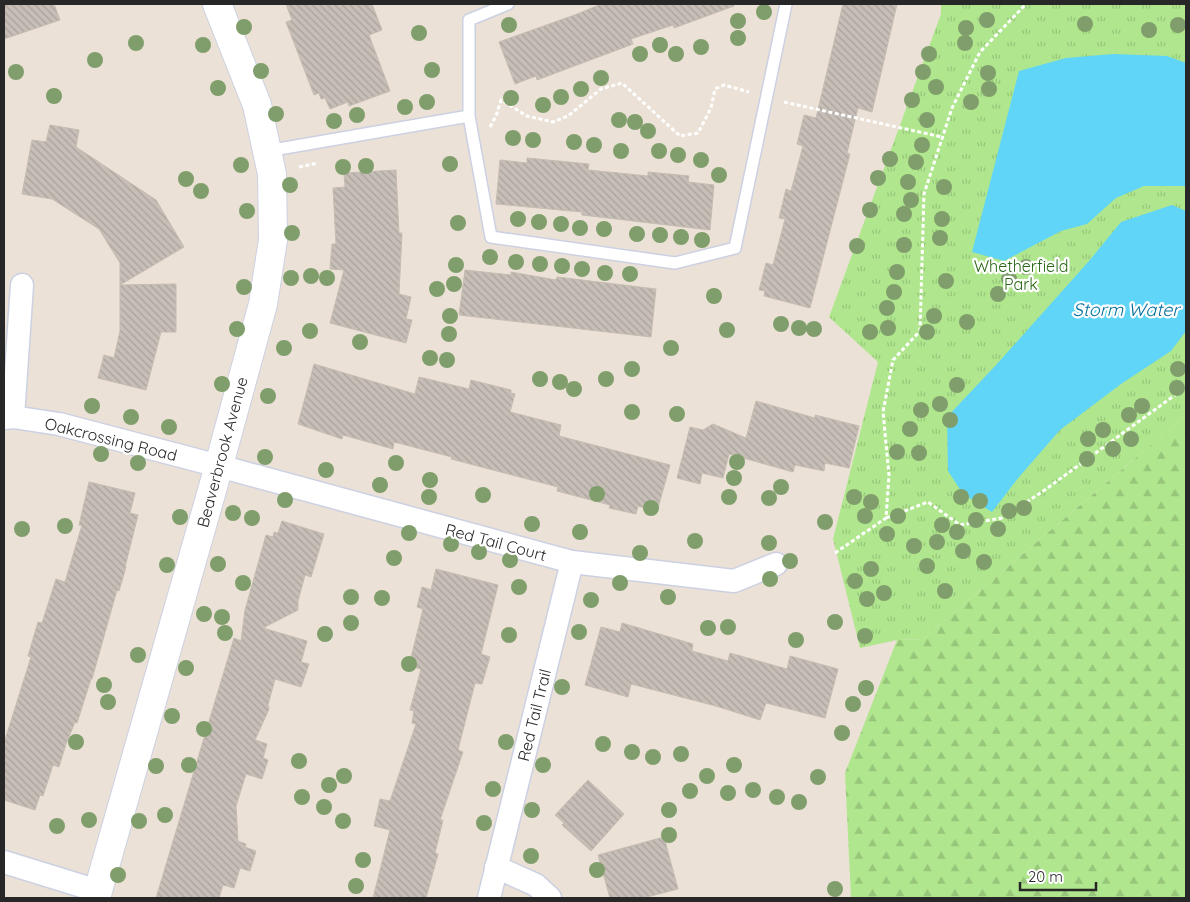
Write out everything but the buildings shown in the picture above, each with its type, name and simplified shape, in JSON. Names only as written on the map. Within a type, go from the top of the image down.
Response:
[{"type":"street","name":"Beaverbrook Avenue","points":[[97,895],[263,304],[273,240],[272,174],[257,105],[217,4]]},
{"type":"street","points":[[8,418],[22,285]]},
{"type":"street","name":"Oakcrossing Road","points":[[8,418],[59,424],[219,466]]},
{"type":"street","name":"Red Tail Court","points":[[219,466],[572,562],[734,581],[776,564]]},
{"type":"street","name":"Red Tail Trail","points":[[489,898],[572,562]]},
{"type":"street","points":[[4,862],[97,895]]},
{"type":"street","points":[[496,867],[536,884],[550,898]]},
{"type":"lane","points":[[508,4],[469,20],[469,116],[491,237],[675,263],[735,248],[786,4]]},
{"type":"lane","points":[[267,151],[469,116]]},
{"type":"path","points":[[886,518],[889,475],[883,412],[892,360],[920,332],[924,194],[952,108],[980,52],[1026,4]]},
{"type":"path","points":[[472,134],[489,128],[496,116],[501,100],[527,116],[553,122],[568,116],[601,89],[622,83],[680,136],[698,132],[711,108],[715,89],[724,85],[766,98],[942,137]]},
{"type":"path","points":[[299,167],[318,163]]},
{"type":"path","points":[[835,553],[886,518],[928,502],[960,524],[1002,518],[1042,492],[1186,387]]},
{"type":"green space","name":"Whetherfield Park","points":[[941,4],[1186,4],[1186,415],[923,639],[897,640],[860,648],[833,539],[878,362],[829,317],[941,14]]},
{"type":"green space","points":[[1186,415],[1186,898],[851,898],[845,773],[897,640],[923,639]]},
{"type":"water","points":[[1113,54],[1167,56],[1186,63],[1186,186],[1144,186],[1116,198],[1087,224],[1061,231],[1004,261],[972,252],[1019,71],[1066,58]]},
{"type":"water","name":"Storm Water","points":[[1172,205],[1186,211],[1186,331],[1171,351],[1121,384],[1060,430],[1019,477],[992,512],[963,494],[948,471],[947,417],[1089,261],[1121,222]]}]
